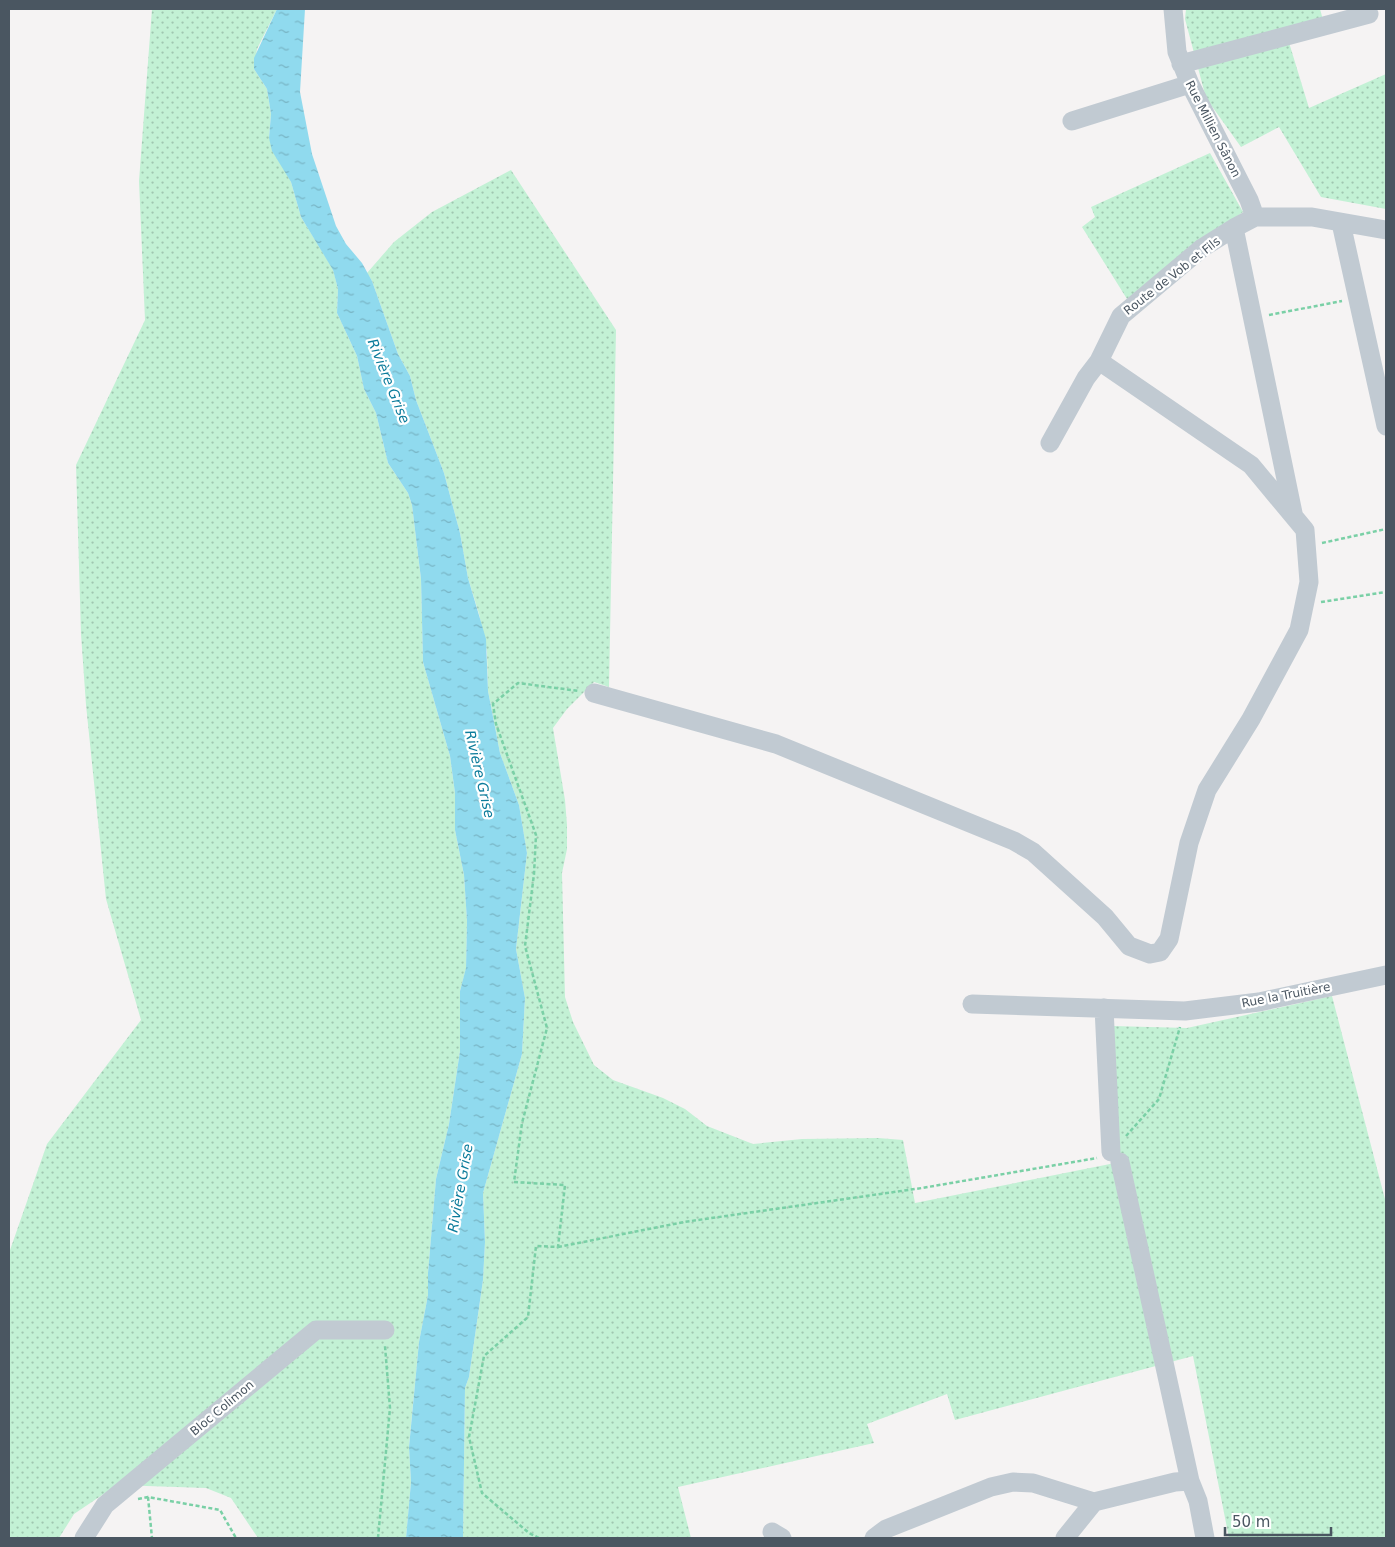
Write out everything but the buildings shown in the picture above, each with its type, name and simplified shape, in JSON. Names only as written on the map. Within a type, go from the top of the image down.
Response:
[{"type":"street","name":"Rue Millien Sânon","points":[[1173,9],[1177,52],[1190,84],[1249,200],[1255,217]]},
{"type":"street","points":[[1182,64],[1369,14]]},
{"type":"street","points":[[1072,122],[1190,84]]},
{"type":"street","name":"Route de Vob et Fils","points":[[1050,443],[1086,378],[1099,361],[1121,316],[1202,248],[1255,217],[1312,217],[1386,230]]},
{"type":"street","points":[[1341,223],[1386,426]]},
{"type":"street","points":[[1234,228],[1293,516]]},
{"type":"street","points":[[594,693],[776,744],[1014,841],[1033,852],[1105,916],[1129,946],[1150,954],[1160,952],[1169,939],[1188,843],[1207,790],[1251,719],[1299,630],[1309,582],[1305,530],[1251,465],[1099,361]]},
{"type":"street","name":"Rue la Truitière","points":[[972,1004],[1184,1011],[1260,1002],[1386,975]]},
{"type":"street","points":[[1104,1008],[1116,1157],[1190,1481],[1198,1501],[1205,1538]]},
{"type":"street","name":"Bloc Colimon","points":[[84,1538],[105,1505],[316,1330],[384,1330]]},
{"type":"street","points":[[874,1538],[886,1529],[992,1487],[1013,1482],[1033,1483],[1094,1502],[1174,1482],[1190,1481]]},
{"type":"street","points":[[1065,1538],[1094,1502]]},
{"type":"path","points":[[1252,318],[1358,298]]},
{"type":"path","points":[[1306,546],[1386,529]]},
{"type":"path","points":[[1304,604],[1386,592]]},
{"type":"path","points":[[558,1247],[565,1185],[514,1182],[522,1123],[547,1028],[525,946],[534,874],[536,835],[496,724],[494,704],[518,683],[594,693]]},
{"type":"path","points":[[539,1538],[529,1533],[482,1493],[469,1437],[484,1356],[528,1317],[536,1246],[558,1247],[684,1222],[922,1188],[1098,1158],[1116,1157],[1159,1099],[1184,1011]]},
{"type":"path","points":[[378,1538],[390,1408],[385,1362]]},
{"type":"path","points":[[148,1497],[152,1538]]},
{"type":"path","points":[[131,1500],[148,1497],[220,1510],[236,1538]]},
{"type":"green space","points":[[152,9],[277,9],[257,49],[254,69],[267,89],[271,114],[269,138],[291,182],[301,217],[333,269],[338,289],[337,313],[357,356],[364,389],[376,413],[388,463],[408,493],[412,505],[421,579],[423,662],[450,756],[455,793],[455,830],[464,875],[467,921],[466,969],[460,991],[460,1051],[449,1124],[436,1179],[428,1273],[428,1295],[419,1342],[409,1446],[411,1482],[406,1538],[258,1538],[231,1498],[206,1488],[117,1485],[74,1514],[59,1538],[9,1538],[9,1253],[47,1144],[141,1020],[106,899],[86,705],[81,634],[76,465],[145,320],[139,181]]},
{"type":"green space","points":[[1186,9],[1320,9],[1323,20],[1287,36],[1309,108],[1386,74],[1386,209],[1321,197],[1279,127],[1241,147],[1206,98],[1185,19]]},
{"type":"green space","points":[[1210,153],[1243,212],[1127,299],[1082,227],[1095,217],[1091,207]]},
{"type":"green space","points":[[511,170],[616,330],[609,687],[594,682],[567,709],[553,728],[565,800],[567,825],[567,849],[562,873],[565,997],[573,1022],[594,1065],[613,1080],[663,1098],[685,1109],[707,1126],[753,1144],[802,1139],[878,1138],[903,1140],[915,1203],[1120,1162],[1113,1026],[1187,1028],[1332,996],[1386,1203],[1386,1538],[1229,1538],[1193,1356],[955,1420],[947,1394],[867,1424],[874,1443],[678,1487],[691,1538],[463,1538],[465,1388],[469,1377],[483,1280],[485,1242],[483,1193],[522,1054],[525,998],[516,949],[527,853],[519,805],[500,753],[488,691],[487,652],[479,614],[468,578],[460,533],[444,473],[416,400],[410,376],[398,354],[372,281],[367,273],[394,242],[432,212]]},
{"type":"water","name":"Rivière Grise","points":[[277,9],[305,9],[300,92],[312,154],[336,226],[372,281],[398,354],[410,376],[416,400],[444,473],[460,533],[468,578],[486,639],[488,691],[500,753],[519,805],[527,853],[516,949],[525,998],[522,1054],[483,1193],[485,1242],[483,1280],[469,1377],[465,1388],[463,1538],[406,1538],[411,1482],[409,1447],[419,1342],[428,1295],[428,1273],[436,1179],[449,1124],[460,1051],[460,991],[466,968],[467,921],[464,875],[455,830],[455,793],[450,756],[423,662],[421,579],[412,505],[408,493],[388,463],[376,413],[364,389],[357,356],[337,313],[338,289],[333,270],[301,217],[291,182],[272,151],[269,138],[271,114],[267,89],[254,69],[254,58]]}]
